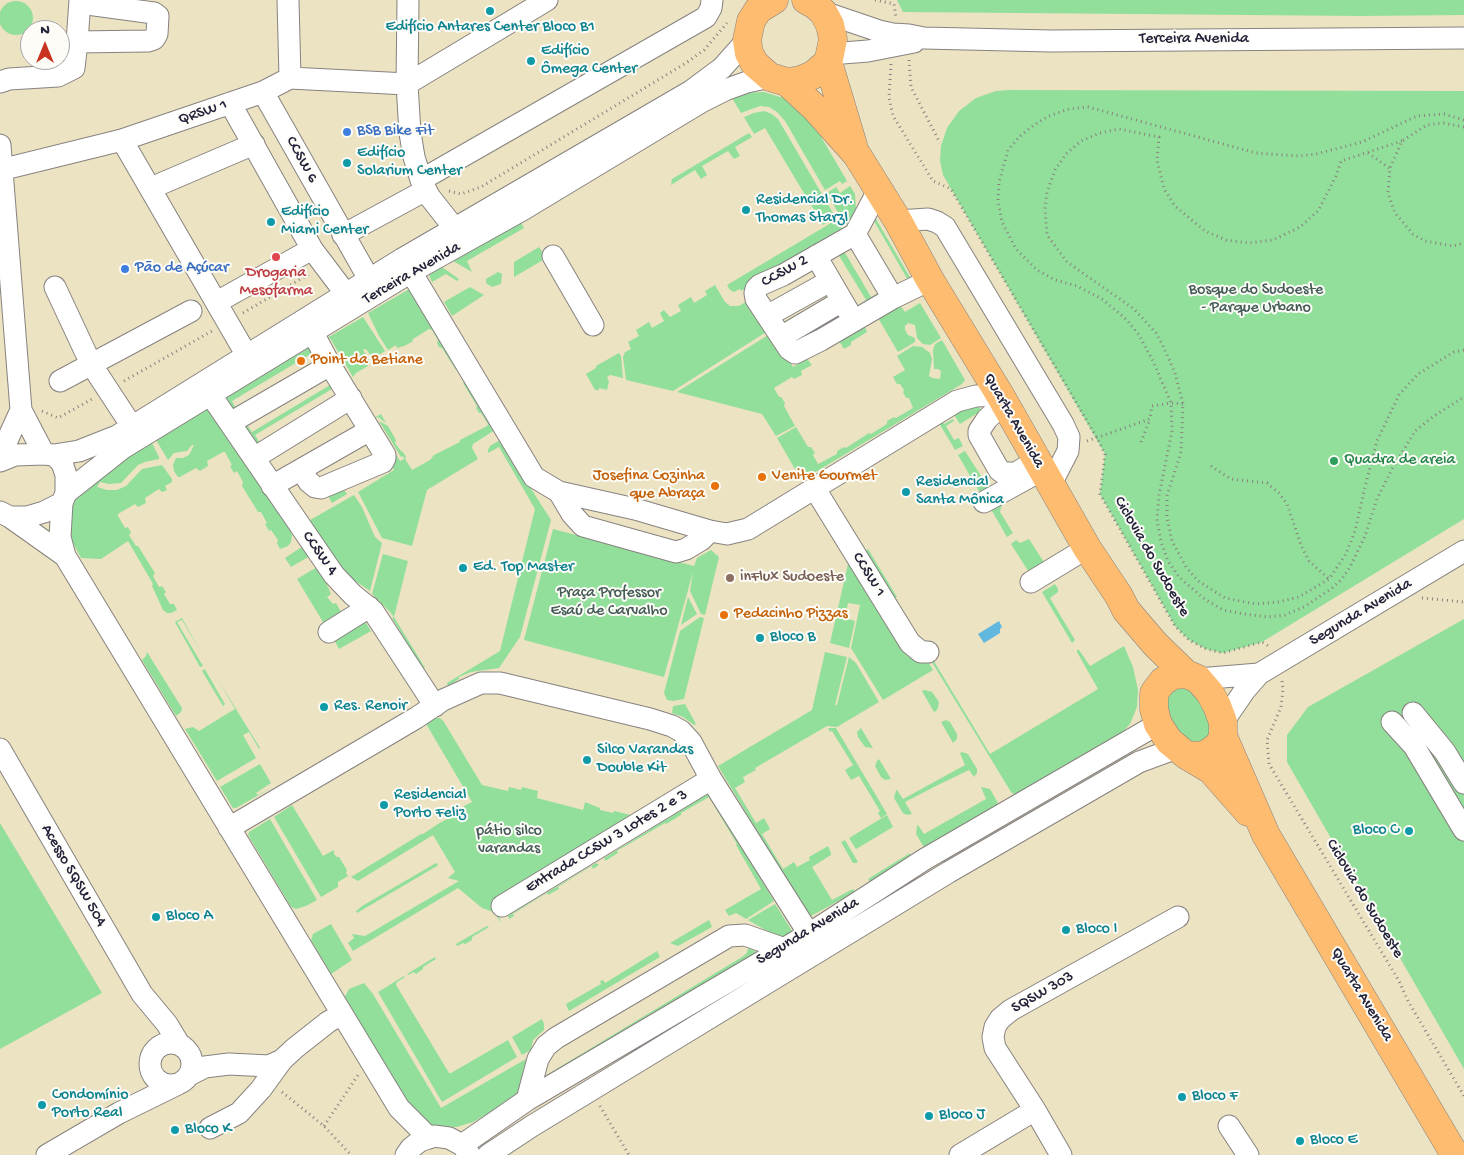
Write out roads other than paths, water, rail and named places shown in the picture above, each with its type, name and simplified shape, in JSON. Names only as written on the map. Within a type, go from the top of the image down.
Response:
[{"type":"main road","points":[[749,20],[758,10],[774,0]]},
{"type":"main road","name":"Quarta Avenida","points":[[814,6],[830,25],[833,39],[829,58],[857,156]]},
{"type":"main road","name":"Quarta Avenida","points":[[749,20],[749,53],[755,64],[778,79],[815,108],[857,156],[879,190],[1043,472],[1078,554],[1119,596],[1126,610],[1156,645],[1192,676]]},
{"type":"main road","points":[[778,79],[801,80],[813,75],[829,58]]},
{"type":"main road","points":[[1126,610],[1150,671],[1154,693],[1154,709],[1158,724],[1169,741],[1182,752],[1200,756],[1219,745],[1223,729],[1217,706],[1210,692],[1192,676],[1174,675],[1163,681],[1154,693]]},
{"type":"main road","name":"Quarta Avenida","points":[[1223,729],[1266,835],[1455,1155]]},
{"type":"main road","name":"Quarta Avenida","points":[[1182,752],[1210,770],[1226,786],[1266,835]]},
{"type":"street","points":[[288,0],[290,78],[407,84],[547,0]]},
{"type":"street","points":[[408,0],[407,84],[410,133],[414,157],[423,185],[455,229]]},
{"type":"street","points":[[343,235],[423,185],[706,17],[711,8],[712,0]]},
{"type":"street","points":[[0,82],[9,79],[58,76],[74,68],[78,42],[80,2],[154,13],[158,16],[157,34],[154,39],[148,41],[78,42]]},
{"type":"street","points":[[814,6],[905,41]]},
{"type":"street","name":"Terceira Avenida","points":[[0,461],[15,455],[79,451],[117,436],[369,279],[691,90],[722,68],[749,20]]},
{"type":"street","name":"Terceira Avenida","points":[[905,41],[1464,38]]},
{"type":"street","points":[[829,58],[868,51],[905,41]]},
{"type":"street","name":"QRSW 1","points":[[2,170],[122,140],[263,92],[290,78]]},
{"type":"street","name":"Terceira Avenida","points":[[5,515],[26,518],[44,512],[64,498],[123,448],[411,272],[542,198],[703,102],[725,90],[747,82],[778,79]]},
{"type":"street","name":"CCSW 6","points":[[263,92],[369,279]]},
{"type":"street","name":"CCSW 6","points":[[230,103],[312,249],[346,294]]},
{"type":"street","points":[[122,140],[246,354]]},
{"type":"street","points":[[151,188],[254,144]]},
{"type":"street","points":[[0,145],[8,338],[21,410],[49,454],[62,464],[66,475],[60,537],[65,556],[399,1108],[429,1138]]},
{"type":"street","points":[[879,190],[855,234],[894,298]]},
{"type":"street","points":[[898,221],[928,219],[938,222],[945,227],[1069,437],[1068,451],[1043,472],[984,502]]},
{"type":"street","name":"CCSW 2","points":[[855,234],[756,289],[756,299],[789,349],[795,352],[821,340],[894,298],[930,280]]},
{"type":"street","points":[[217,302],[312,249]]},
{"type":"street","points":[[553,256],[593,325]]},
{"type":"street","name":"CCSW 2","points":[[816,256],[854,321]]},
{"type":"street","points":[[411,272],[523,461],[534,476],[559,492],[635,509],[710,531],[727,534],[748,529],[957,401],[976,396],[1002,399]]},
{"type":"street","name":"CCSW 2","points":[[767,316],[830,281]]},
{"type":"street","points":[[55,287],[91,364],[131,426]]},
{"type":"street","points":[[781,337],[842,301]]},
{"type":"street","points":[[60,381],[191,310]]},
{"type":"street","points":[[301,470],[309,482],[315,487],[321,488],[383,462],[385,455],[330,365],[313,333]]},
{"type":"street","points":[[957,401],[971,382],[980,364]]},
{"type":"street","points":[[230,423],[330,365]]},
{"type":"street","name":"CCSW 4","points":[[210,394],[334,576],[373,611],[435,706]]},
{"type":"street","points":[[254,458],[351,398]]},
{"type":"street","points":[[1002,399],[979,431],[979,435],[999,470],[1003,473],[1043,472]]},
{"type":"street","points":[[0,456],[21,410]]},
{"type":"street","points":[[272,486],[370,430]]},
{"type":"street","name":"CCSW 1","points":[[815,489],[910,643],[921,652],[928,652]]},
{"type":"street","points":[[559,492],[572,514],[583,526],[676,552],[686,549],[701,540],[710,531]]},
{"type":"street","points":[[5,515],[65,556]]},
{"type":"street","name":"Segunda Avenida","points":[[1223,729],[1245,690],[1259,674],[1464,552]]},
{"type":"street","points":[[1031,582],[1078,554]]},
{"type":"street","points":[[329,632],[368,607]]},
{"type":"street","name":"Segunda Avenida","points":[[1192,676],[1259,674]]},
{"type":"street","points":[[229,828],[443,700],[481,683],[494,682],[650,719],[682,731],[691,742],[711,779],[809,934]]},
{"type":"street","points":[[1414,713],[1445,752],[1464,783]]},
{"type":"street","points":[[1392,722],[1414,746],[1464,830]]},
{"type":"street","name":"Segunda Avenida","points":[[466,1150],[527,1100],[782,948],[809,934],[925,859],[1158,724]]},
{"type":"street","name":"Acesso SQSW 504","points":[[0,749],[142,994],[183,1047],[223,1056],[260,1059],[289,1054]]},
{"type":"street","name":"Segunda Avenida","points":[[488,1155],[532,1126],[949,872],[1139,762],[1182,752]]},
{"type":"street","points":[[1424,765],[1445,752]]},
{"type":"street","name":"Entrada CCSW 3 Lotes 2 e 3","points":[[502,906],[711,779]]},
{"type":"street","name":"SQSW 303","points":[[1061,1155],[995,1048],[993,1037],[995,1027],[1000,1019],[1011,1010],[1178,917]]},
{"type":"street","points":[[527,1100],[538,1058],[546,1046],[556,1038],[729,936],[745,935],[782,948]]},
{"type":"street","name":"Acesso SQSW 504","points":[[119,1113],[141,1090],[152,1056],[152,1015],[148,1000]]},
{"type":"street","name":"Acesso SQSW 504","points":[[47,1155],[119,1113],[205,1067],[229,1064],[269,1066],[289,1054],[328,1022],[342,1014]]},
{"type":"street","points":[[168,1043],[183,1047],[192,1062],[184,1079],[164,1084],[158,1081],[151,1071],[152,1056],[157,1048],[168,1043]]},
{"type":"street","points":[[210,1128],[239,1112],[289,1054]]},
{"type":"street","points":[[399,1108],[405,1155]]},
{"type":"street","points":[[960,1155],[1035,1110]]},
{"type":"street","points":[[1229,1126],[1248,1155]]},
{"type":"street","points":[[405,1155],[420,1141],[434,1136],[449,1138],[466,1150]]},
{"type":"water","points":[[999,621],[1002,627],[1000,633],[984,643],[978,634]]},
{"type":"place","name":"Edifício Antares Center Bloco B1","points":[[490,11]]},
{"type":"place","name":"Edifício Ômega Center","points":[[531,61]]},
{"type":"place","name":"BSB Bike Fit","points":[[347,132]]},
{"type":"place","name":"Edifício Solarium Center","points":[[347,163]]},
{"type":"place","name":"Residencial Dr. Thomas Starzl","points":[[746,210]]},
{"type":"place","name":"Edifício Miami Center","points":[[271,222]]},
{"type":"place","name":"Drogaria Mesofarma","points":[[276,257]]},
{"type":"place","name":"Pão de Açúcar","points":[[125,269]]},
{"type":"place","name":"Point da Betiane","points":[[301,361]]},
{"type":"place","name":"Quadra de areia","points":[[1334,461]]},
{"type":"place","name":"Venite Gourmet","points":[[762,477]]},
{"type":"place","name":"Josefina Cozinha que Abraça","points":[[715,486]]},
{"type":"place","name":"Residencial Santa Mônica","points":[[906,492]]},
{"type":"place","name":"Ed. Top Master","points":[[463,568]]},
{"type":"place","name":"inFlux Sudoeste","points":[[730,578]]},
{"type":"place","name":"Pedacinho Pizzas","points":[[724,615]]},
{"type":"place","name":"Bloco B","points":[[760,638]]},
{"type":"place","name":"Res. Renoir","points":[[324,707]]},
{"type":"place","name":"Silco Varandas Double Kit","points":[[587,760]]},
{"type":"place","name":"Residencial Porto Feliz","points":[[384,805]]},
{"type":"place","name":"Bloco C","points":[[1409,831]]},
{"type":"place","name":"Bloco A","points":[[156,917]]},
{"type":"place","name":"Bloco I","points":[[1066,930]]},
{"type":"place","name":"Bloco F","points":[[1182,1097]]},
{"type":"place","name":"Condomínio Porto Real","points":[[42,1105]]},
{"type":"place","name":"Bloco J","points":[[929,1116]]},
{"type":"place","name":"Bloco K","points":[[175,1130]]},
{"type":"place","name":"Bloco E","points":[[1300,1141]]},
{"type":"park label","name":"Bosque do Sudoeste - Parque Urbano","points":[[1256,300]]},
{"type":"park label","name":"Praça Professor Esaú de Carvalho","points":[[609,603]]},
{"type":"park label","name":"pátio silco varandas","points":[[509,841]]}]
